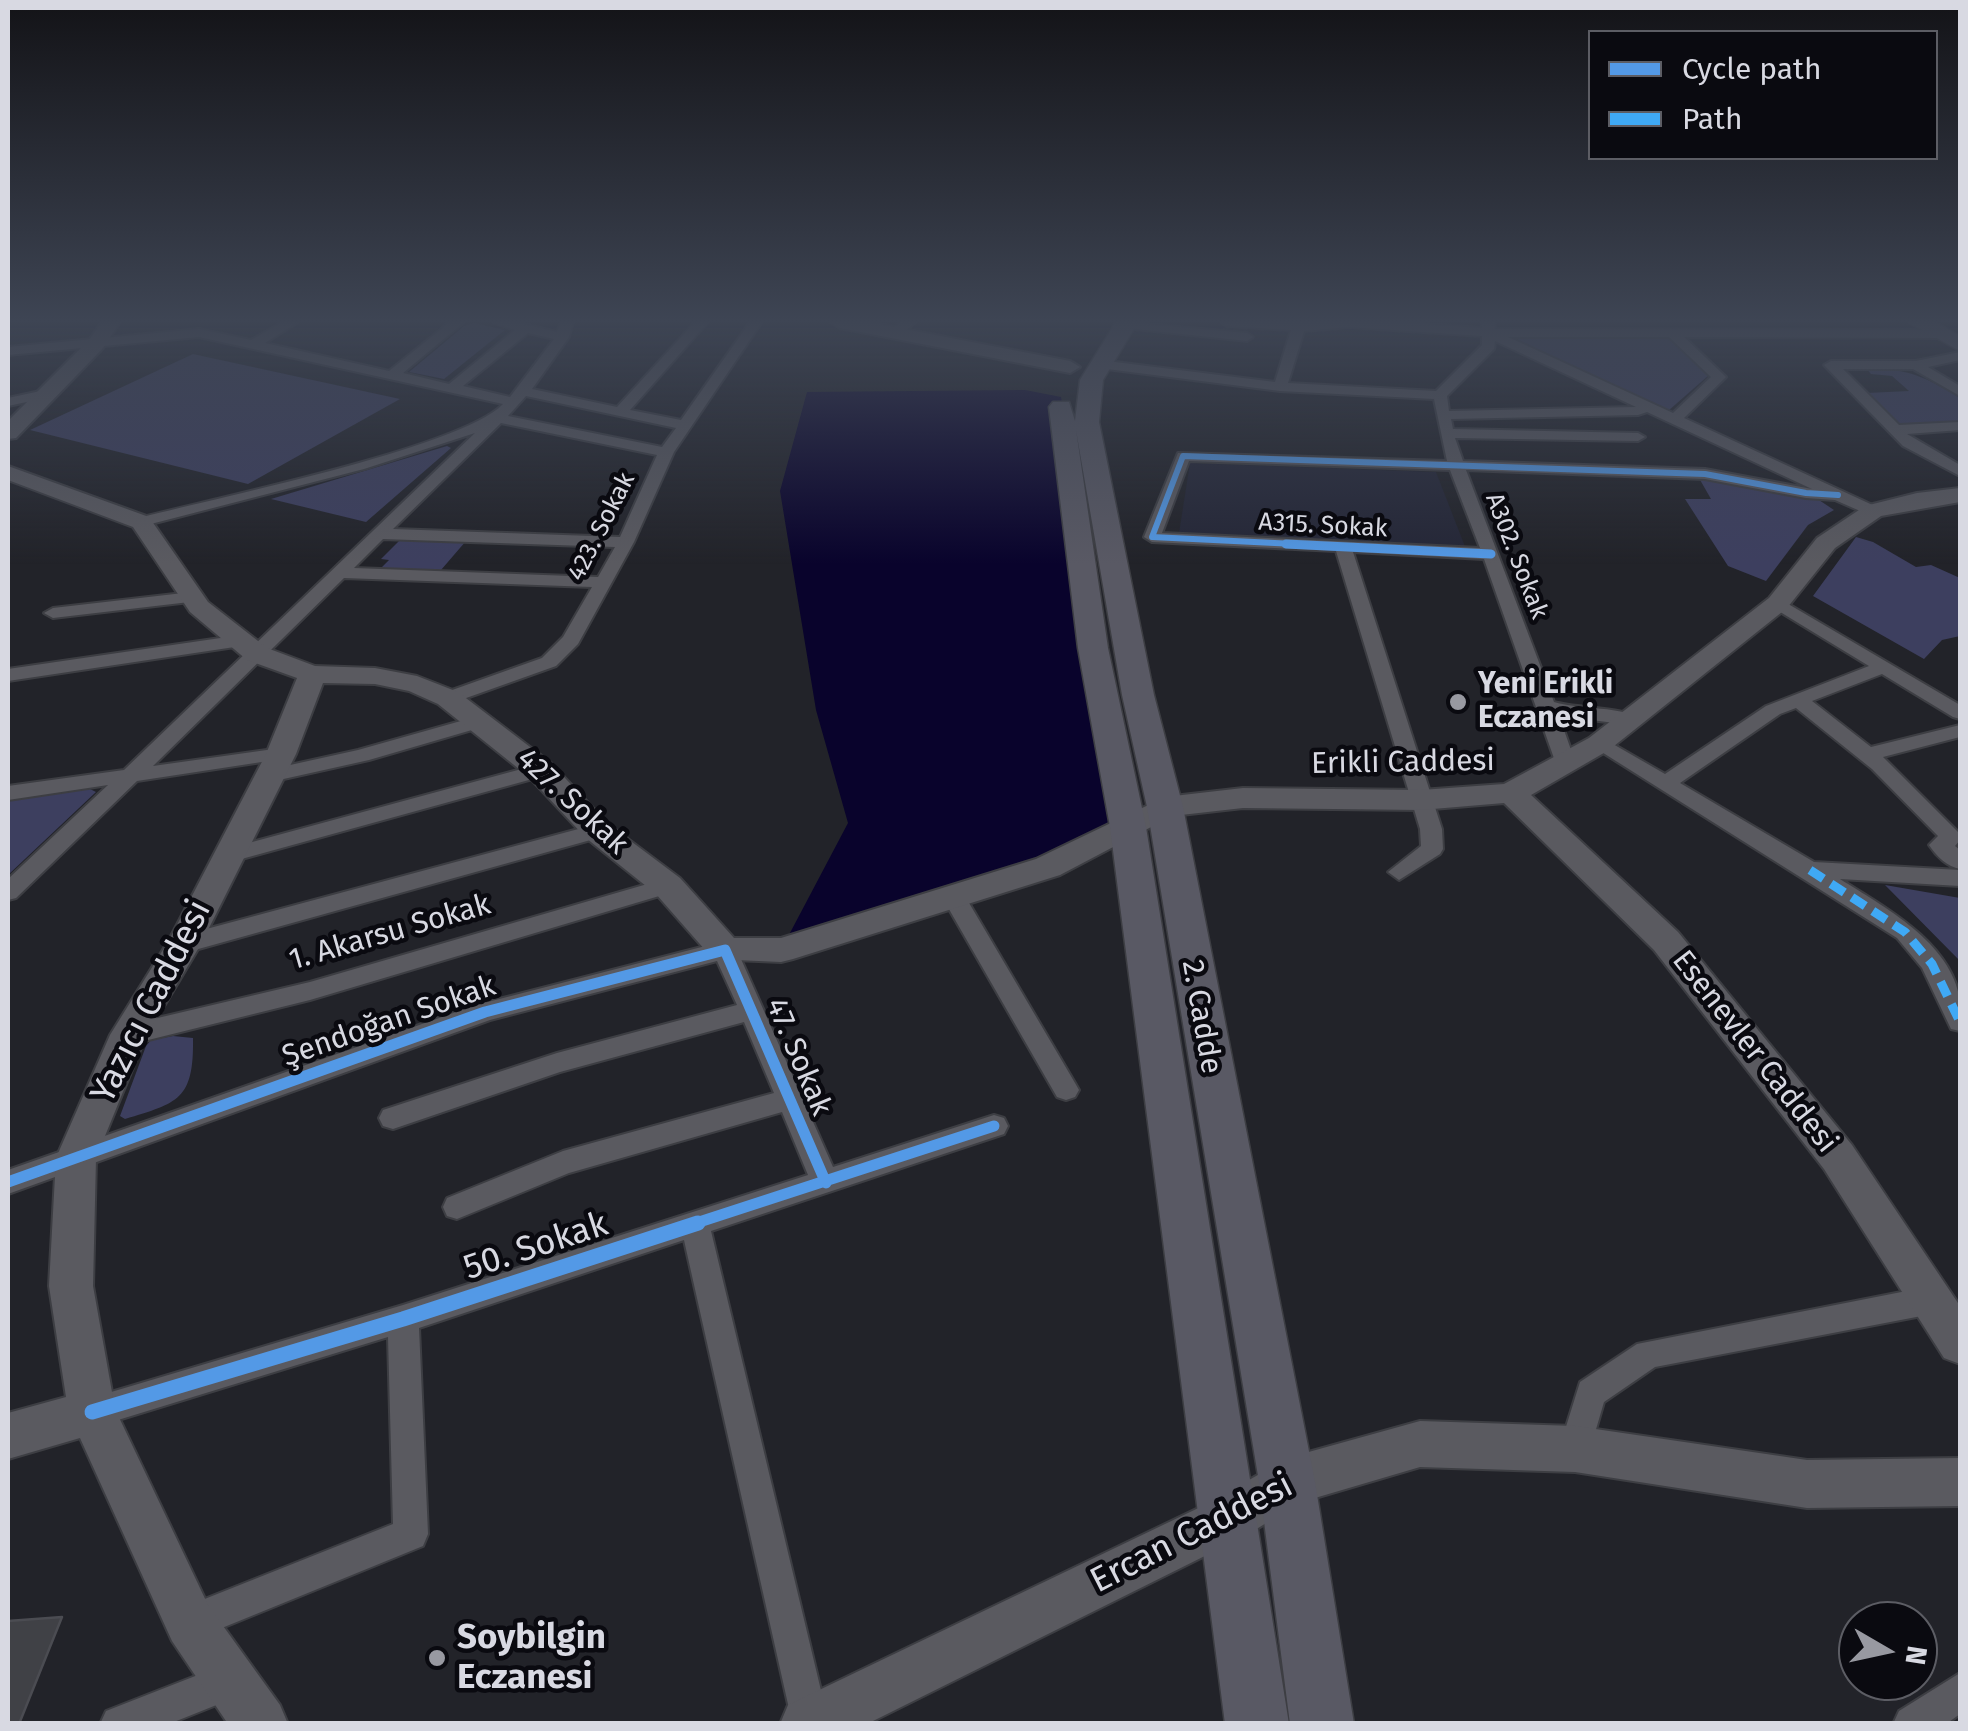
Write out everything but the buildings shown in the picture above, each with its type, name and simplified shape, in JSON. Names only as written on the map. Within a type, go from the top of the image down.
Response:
[{"type":"main road","points":[[8,433],[37,403]]},
{"type":"main road","name":"2. Cadde","points":[[1060,403],[1094,648],[1128,827],[1257,1724]]},
{"type":"main road","name":"2. Cadde","points":[[1086,403],[1138,695],[1165,807],[1287,1482],[1322,1724]]},
{"type":"main road","points":[[8,473],[141,522]]},
{"type":"main road","points":[[8,491],[40,487]]},
{"type":"main road","name":"Erikli Caddesi","points":[[1165,807],[1243,798],[1421,800],[1511,793],[1599,744],[1778,603],[1826,543],[1873,511],[1960,495]]},
{"type":"main road","name":"427. Sokak","points":[[141,522],[192,598],[249,648],[312,674],[375,676],[417,684],[448,698],[482,721],[540,770],[596,831],[668,886],[725,950]]},
{"type":"main road","name":"Yazıcı Caddesi","points":[[261,1724],[190,1623],[92,1412],[71,1286],[76,1158],[128,1035],[184,944],[275,765],[312,674]]},
{"type":"main road","name":"Esenevler Caddesi","points":[[1511,793],[1666,941],[1838,1157],[1960,1343]]},
{"type":"main road","points":[[725,950],[781,950],[1048,867],[1165,807]]},
{"type":"main road","points":[[8,1436],[92,1412]]},
{"type":"main road","name":"Ercan Caddesi","points":[[809,1723],[1230,1518],[1287,1482],[1420,1444],[1575,1449],[1807,1484],[1960,1482]]},
{"type":"street","points":[[8,892],[132,775],[249,648],[339,573],[509,403]]},
{"type":"street","points":[[559,403],[684,424]]},
{"type":"street","points":[[620,412],[628,403]]},
{"type":"street","name":"423. Sokak","points":[[448,698],[549,662],[571,640],[626,542],[666,452],[699,403]]},
{"type":"street","name":"A302. Sokak","points":[[1441,403],[1454,466],[1491,554],[1566,764]]},
{"type":"street","points":[[1642,403],[1873,511]]},
{"type":"street","points":[[1676,418],[1692,403]]},
{"type":"street","points":[[1868,403],[1908,443],[1960,471]]},
{"type":"street","points":[[1444,424],[1638,410],[1649,406]]},
{"type":"street","points":[[1610,411],[1654,455]]},
{"type":"street","points":[[141,522],[359,466],[446,440],[496,418],[666,452]]},
{"type":"street","points":[[1444,424],[1654,455],[1705,474],[1806,493],[1838,494]]},
{"type":"street","points":[[1895,430],[1960,426]]},
{"type":"street","points":[[1454,466],[1654,455]]},
{"type":"street","name":"A315. Sokak","points":[[1454,466],[1184,456],[1152,537],[1491,554]]},
{"type":"street","points":[[380,534],[626,542]]},
{"type":"street","points":[[1343,547],[1431,829],[1432,849],[1399,872]]},
{"type":"street","points":[[339,573],[603,582]]},
{"type":"street","points":[[53,614],[192,598]]},
{"type":"street","points":[[1778,603],[1960,712]]},
{"type":"street","points":[[8,675],[249,648]]},
{"type":"street","points":[[1665,784],[1772,710],[1886,666]]},
{"type":"street","points":[[1798,700],[1869,754],[1956,836],[1940,845],[1960,862]]},
{"type":"street","points":[[1545,706],[1575,714],[1631,719]]},
{"type":"street","points":[[8,793],[132,775],[362,756],[482,721]]},
{"type":"street","points":[[1869,754],[1960,731]]},
{"type":"street","points":[[1599,744],[1810,870],[1905,932],[1932,964],[1960,1022]]},
{"type":"street","points":[[227,856],[540,770]]},
{"type":"street","points":[[184,944],[596,831]]},
{"type":"street","points":[[1810,870],[1960,878]]},
{"type":"street","name":"1. Akarsu Sokak","points":[[128,1035],[310,992],[668,886]]},
{"type":"street","points":[[954,897],[1066,1090]]},
{"type":"street","name":"47. Sokak","points":[[725,950],[826,1183]]},
{"type":"street","name":"Şendoğan Sokak","points":[[8,1182],[485,1012],[725,950]]},
{"type":"street","points":[[394,1118],[557,1063],[751,1011]]},
{"type":"street","name":"47. Sokak","points":[[457,1207],[563,1162],[790,1099]]},
{"type":"street","name":"50. Sokak","points":[[92,1412],[403,1319],[994,1126]]},
{"type":"street","points":[[695,1226],[809,1723]]},
{"type":"street","points":[[1575,1449],[1592,1394],[1648,1354],[1932,1300]]},
{"type":"street","points":[[190,1623],[412,1534],[403,1319]]},
{"type":"street","points":[[119,1724],[231,1681]]},
{"type":"street","points":[[1912,1724],[1960,1692]]},
{"type":"shaded area","points":[[88,403],[393,403],[248,484],[30,430]]},
{"type":"shaded area","points":[[804,403],[1062,403],[1128,827],[781,950],[848,823],[816,710],[780,491]]},
{"type":"shaded area","points":[[1651,403],[1677,403],[1668,411]]},
{"type":"shaded area","points":[[1875,403],[1960,403],[1960,423],[1909,427],[1894,424]]},
{"type":"shaded area","points":[[447,446],[451,448],[366,522],[271,499]]},
{"type":"shaded area","points":[[1190,463],[1436,472],[1466,549],[1179,533]]},
{"type":"shaded area","points":[[1699,478],[1819,500],[1834,510],[1808,525],[1766,581],[1728,566],[1685,499],[1711,499]]},
{"type":"shaded area","points":[[1856,537],[1873,542],[1916,567],[1931,565],[1960,578],[1960,636],[1942,640],[1924,659],[1813,596]]},
{"type":"shaded area","points":[[402,538],[466,541],[441,570],[380,569],[389,560],[381,559]]},
{"type":"shaded area","points":[[88,788],[96,792],[8,875],[8,801]]},
{"type":"shaded area","points":[[1885,885],[1960,898],[1960,961]]},
{"type":"shaded area","points":[[193,1038],[186,1087],[170,1103],[125,1119],[120,1116],[146,1046],[151,1040]]},
{"type":"marked path","points":[[1810,870],[1905,932],[1932,964],[1960,1022]]},
{"type":"cycle path","points":[[1491,554],[1152,537],[1183,456],[1705,474],[1806,493],[1838,495]]},
{"type":"cycle path","points":[[8,1182],[485,1012],[725,950],[826,1183]]},
{"type":"cycle path","points":[[92,1412],[403,1319],[994,1126]]},
{"type":"place","name":"Yeni Erikli Eczanesi","points":[[1458,702]]},
{"type":"place","name":"Soybilgin Eczanesi","points":[[437,1658]]}]
